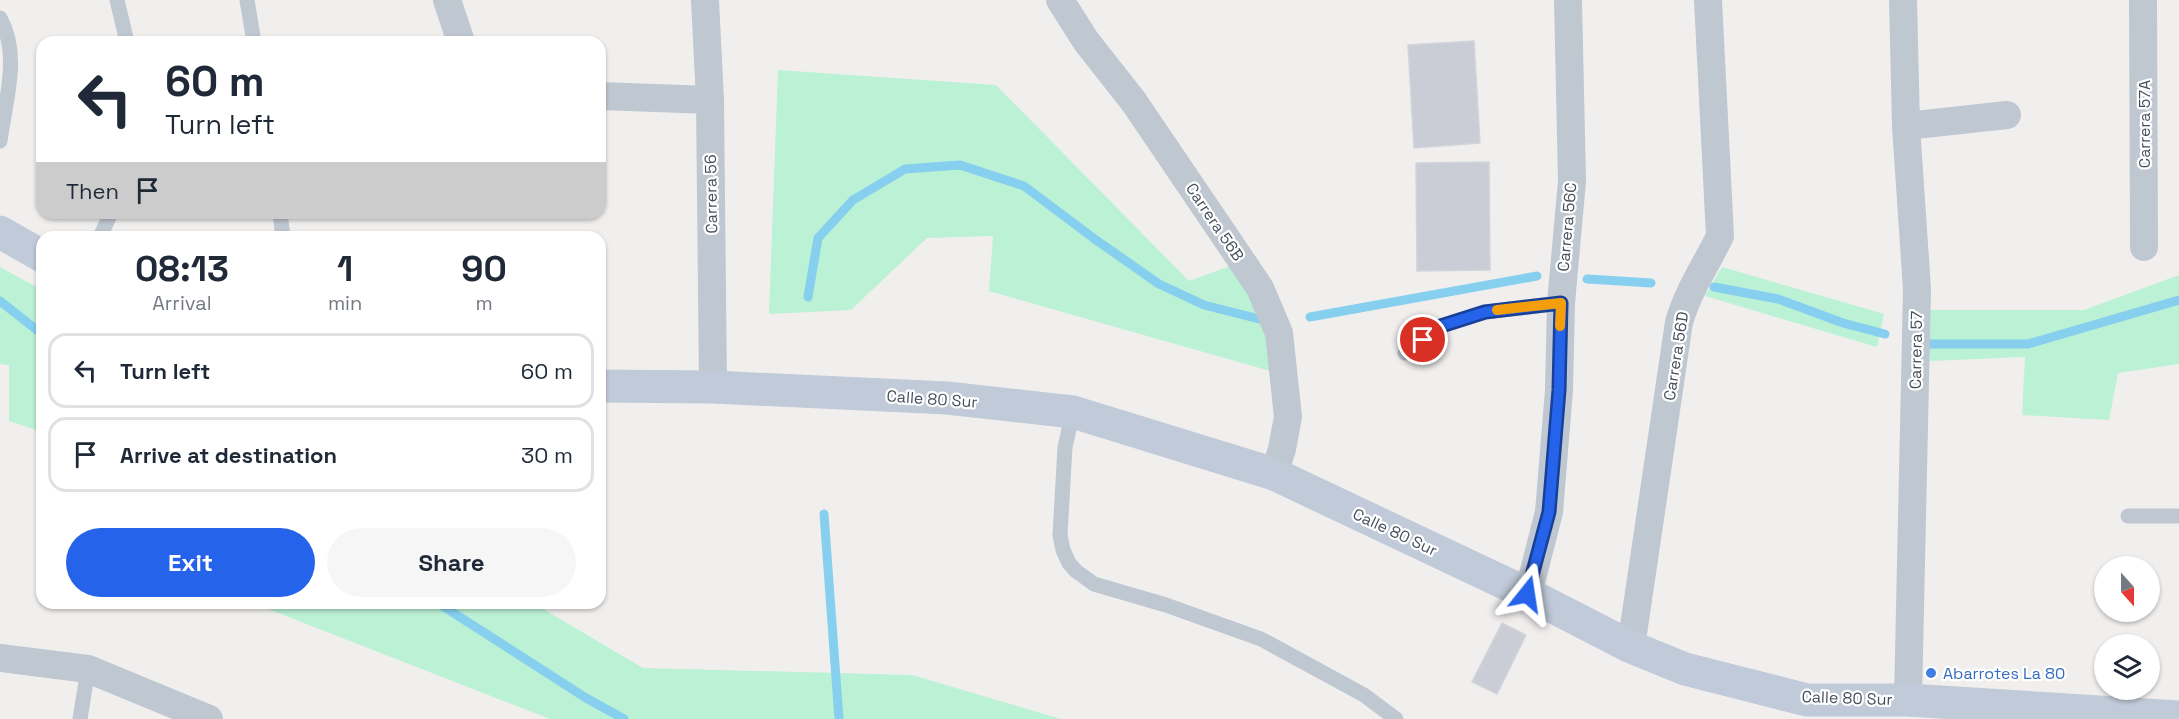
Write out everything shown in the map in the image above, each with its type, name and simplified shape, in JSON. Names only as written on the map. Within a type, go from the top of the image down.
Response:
[{"type":"street","points":[[447,0],[459,36]]},
{"type":"street","name":"Carrera 56","points":[[705,0],[710,100],[713,387]]},
{"type":"street","name":"Carrera 56B","points":[[1060,0],[1086,41],[1134,102],[1260,288],[1278,333],[1288,417],[1282,449],[1274,474]]},
{"type":"street","name":"Carrera 56C","points":[[1527,594],[1549,512],[1559,390],[1561,303],[1572,182],[1568,0]]},
{"type":"street","name":"Carrera 56D","points":[[1631,647],[1679,322],[1686,300],[1720,236],[1708,0]]},
{"type":"street","name":"Carrera 57","points":[[1904,0],[1906,126],[1917,289],[1908,700]]},
{"type":"street","name":"Carrera 57A","points":[[2143,0],[2144,247]]},
{"type":"street","points":[[606,96],[710,100]]},
{"type":"street","points":[[1906,126],[2007,116]]},
{"type":"street","points":[[0,232],[36,253]]},
{"type":"street","name":"Calle 80 Sur","points":[[606,386],[713,387],[947,398],[1073,412],[1274,474],[1527,594],[1631,647],[1685,669],[1807,700],[1908,700],[2090,716],[2179,717]]},
{"type":"street","points":[[0,658],[88,669],[209,719]]},
{"type":"lane","points":[[117,0],[126,36]]},
{"type":"lane","points":[[247,0],[253,36]]},
{"type":"lane","points":[[0,18],[7,30],[12,64],[2,111],[0,141]]},
{"type":"lane","points":[[1405,353],[1441,326],[1485,312],[1561,303]]},
{"type":"lane","points":[[1073,412],[1065,447],[1060,535],[1063,550],[1076,571],[1094,584],[1166,605],[1262,639],[1364,695],[1396,719]]},
{"type":"lane","points":[[2128,516],[2179,516]]},
{"type":"lane","points":[[80,719],[88,669]]},
{"type":"green space","points":[[778,70],[996,85],[1189,281],[1238,263],[1281,374],[989,291],[993,236],[927,238],[851,310],[769,314]]},
{"type":"green space","points":[[0,267],[36,287],[36,430],[9,421],[9,365],[0,364]]},
{"type":"green space","points":[[1722,267],[1884,314],[1877,347],[1705,296]]},
{"type":"green space","points":[[2179,275],[2179,364],[2118,373],[2109,420],[2022,415],[2025,357],[1930,361],[1923,310],[2084,310]]},
{"type":"green space","points":[[268,609],[543,609],[643,668],[912,675],[1061,719],[550,719]]},
{"type":"building","points":[[1474,41],[1480,143],[1414,148],[1408,45]]},
{"type":"building","points":[[1489,162],[1490,270],[1417,271],[1416,163]]},
{"type":"building","points":[[1502,623],[1526,635],[1497,694],[1472,682]]},
{"type":"waterway","points":[[808,297],[818,238],[853,200],[905,169],[960,165],[1024,186],[1159,284],[1204,305],[1263,320]]},
{"type":"waterway","points":[[1310,317],[1537,276]]},
{"type":"waterway","points":[[1587,279],[1651,283]]},
{"type":"waterway","points":[[1714,287],[1778,299],[1843,323],[1885,334]]},
{"type":"waterway","points":[[1925,344],[2028,344],[2179,300]]},
{"type":"waterway","points":[[0,301],[36,329]]},
{"type":"waterway","points":[[824,514],[839,719]]},
{"type":"waterway","points":[[447,609],[586,698],[624,719]]},
{"type":"slow traffic","points":[[1497,310],[1561,303],[1560,326]]},
{"type":"place","name":"Abarrotes La 80","points":[[1931,673]]},
{"type":"route","points":[[1423,340],[1441,326],[1485,312],[1561,303],[1559,390],[1549,512],[1527,594]]}]
